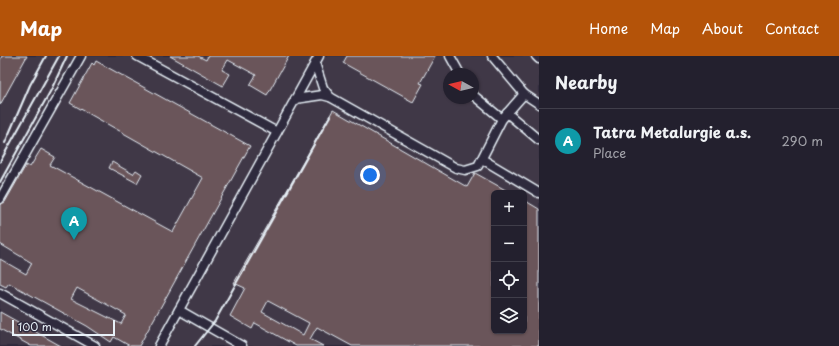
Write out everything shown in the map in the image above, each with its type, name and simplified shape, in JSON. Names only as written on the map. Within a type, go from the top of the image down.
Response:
[{"type":"lane","points":[[0,199],[81,56]]},
{"type":"lane","points":[[137,56],[277,132]]},
{"type":"lane","points":[[450,56],[457,68]]},
{"type":"lane","points":[[492,56],[524,94],[539,104]]},
{"type":"lane","points":[[536,56],[539,59]]},
{"type":"lane","points":[[317,60],[323,88],[330,97]]},
{"type":"lane","points":[[159,346],[317,60]]},
{"type":"lane","points":[[295,99],[322,95],[330,97],[456,168],[465,170],[478,166],[505,116],[524,94]]},
{"type":"lane","points":[[479,99],[539,140]]},
{"type":"lane","points":[[482,159],[539,193]]},
{"type":"lane","points":[[0,293],[95,346]]},
{"type":"lane","points":[[179,310],[242,346]]},
{"type":"shaded area","points":[[0,56],[539,56],[539,346],[0,346]]},
{"type":"building","points":[[2,56],[27,56],[0,105],[0,60]]},
{"type":"building","points":[[170,56],[198,56],[206,60],[208,56],[289,56],[267,95],[250,85],[256,75],[228,60],[222,70],[230,74],[223,86]]},
{"type":"building","points":[[347,56],[435,56],[420,83],[423,84],[413,102],[343,63]]},
{"type":"building","points":[[96,61],[250,146],[139,346],[130,346],[114,337],[111,342],[87,326],[9,283],[6,287],[0,284],[0,259],[26,274],[32,263],[0,244],[0,204],[5,202],[26,165],[30,167],[41,149],[55,157],[50,165],[173,232],[203,178],[70,103],[92,63],[94,65]],"holes":[[[77,288],[126,315],[121,324],[71,299]]]},
{"type":"building","points":[[333,110],[467,187],[475,173],[506,190],[491,190],[491,334],[527,334],[527,202],[539,209],[539,346],[352,346],[317,327],[310,339],[323,346],[296,346],[255,323],[252,329],[230,316],[245,288],[234,283]],"holes":[[[268,301],[309,323],[303,335],[262,312]]]},
{"type":"building","points":[[112,162],[133,174],[136,170],[142,174],[137,183],[109,168]]},
{"type":"building","points":[[0,312],[61,346],[31,346],[0,329]]},
{"type":"railway","points":[[5,143],[30,85],[46,56]]},
{"type":"railway","points":[[0,162],[59,56]]},
{"type":"railway","points":[[0,182],[51,90],[67,56]]},
{"type":"railway","points":[[195,346],[215,321],[330,116]]},
{"type":"place","name":"Tatra Metalurgie a.s.","points":[[74,240]]}]
